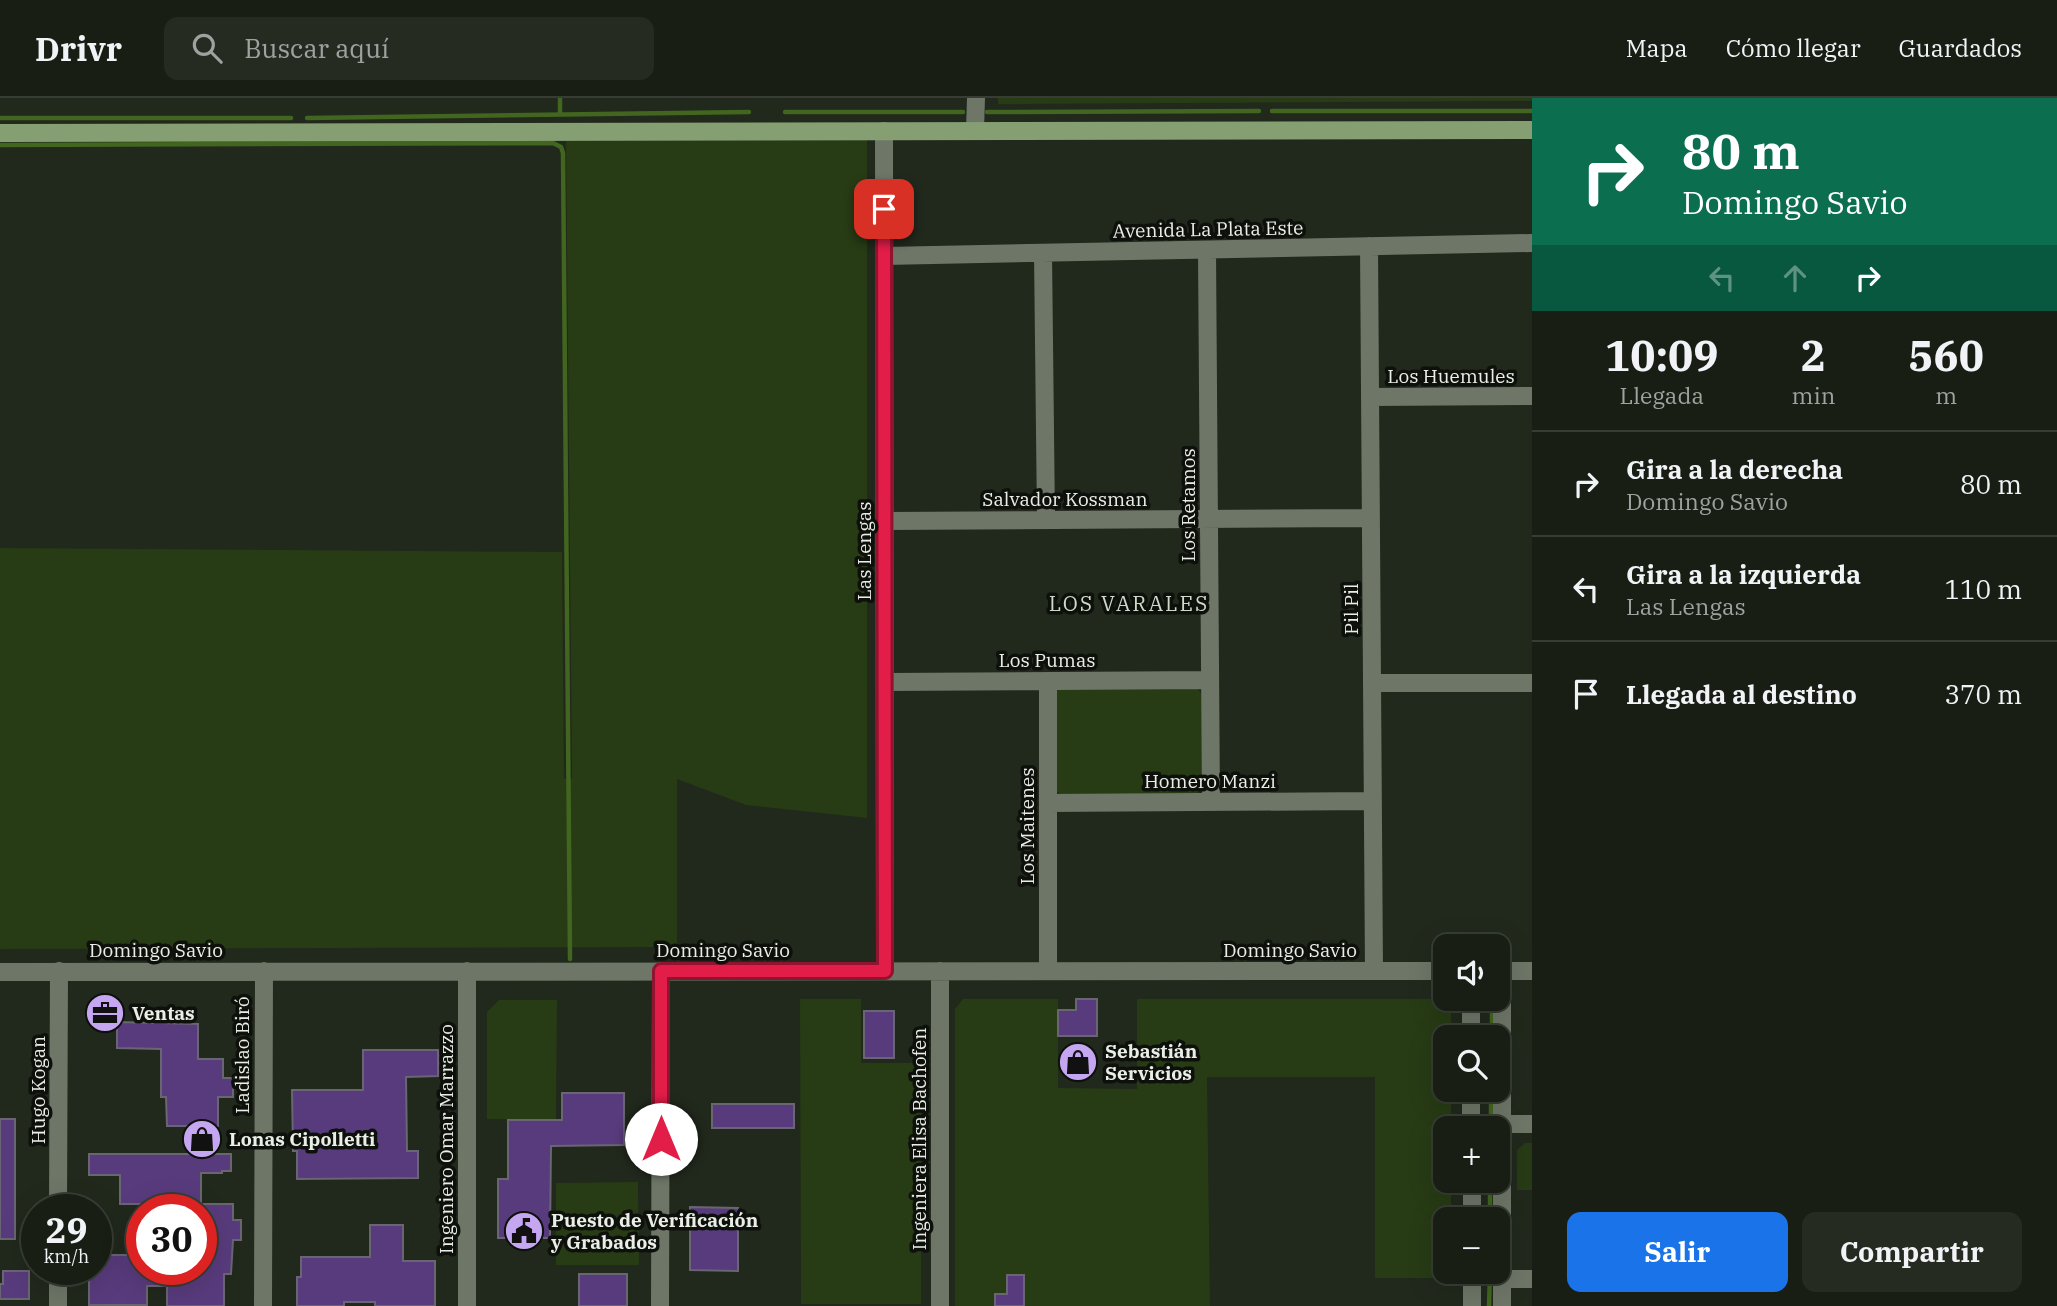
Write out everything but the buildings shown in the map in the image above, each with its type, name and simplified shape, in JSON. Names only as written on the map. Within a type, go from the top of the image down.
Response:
[{"type":"main road","points":[[0,133],[1532,130]]},
{"type":"street","points":[[975,131],[976,98]]},
{"type":"street","name":"Las Lengas","points":[[884,131],[885,971]]},
{"type":"street","name":"Avenida La Plata Este","points":[[884,256],[1532,243]]},
{"type":"street","name":"Pil Pil","points":[[1370,246],[1374,971]]},
{"type":"street","name":"Los Retamos","points":[[1207,250],[1211,802]]},
{"type":"street","points":[[1042,253],[1046,520]]},
{"type":"street","name":"Los Huemules","points":[[1370,397],[1532,396]]},
{"type":"street","name":"Salvador Kossman","points":[[885,521],[1371,518]]},
{"type":"street","name":"Los Pumas","points":[[885,682],[1210,680]]},
{"type":"street","name":"Los Maitenes","points":[[1048,681],[1048,971]]},
{"type":"street","points":[[1372,683],[1532,683]]},
{"type":"street","name":"Homero Manzi","points":[[1048,803],[1373,801]]},
{"type":"street","name":"Hugo Kogan","points":[[58,1194],[59,971]]},
{"type":"street","name":"Ladislao Biró","points":[[263,1306],[264,971]]},
{"type":"street","name":"Ingeniero Omar Marrazzo","points":[[467,971],[467,1306]]},
{"type":"street","points":[[660,1306],[661,971]]},
{"type":"street","name":"Ingeniera Elisa Bachofen","points":[[940,971],[940,1306]]},
{"type":"street","name":"Domingo Savio","points":[[0,972],[1433,971]]},
{"type":"street","points":[[1510,971],[1532,971]]},
{"type":"street","points":[[1501,1011],[1502,1116]]},
{"type":"street","points":[[1510,1124],[1532,1124]]},
{"type":"street","points":[[1510,1279],[1532,1279]]},
{"type":"street","points":[[1472,1284],[1472,1306]]},
{"type":"street","points":[[1502,1284],[1502,1306]]},
{"type":"street","points":[[58,1285],[58,1306]]},
{"type":"green space","points":[[998,98],[1532,98],[1532,101],[998,104]]},
{"type":"green space","points":[[867,140],[867,818],[746,805],[677,779],[677,947],[0,949],[0,548],[562,552],[564,779],[572,779],[566,141]]},
{"type":"green space","points":[[1196,687],[1203,696],[1203,787],[1196,795],[1060,795],[1056,790],[1055,693],[1060,688]]},
{"type":"green space","points":[[800,999],[861,999],[861,1063],[921,1063],[921,1304],[801,1304]]},
{"type":"green space","points":[[963,999],[1058,999],[1058,1088],[1137,1089],[1137,999],[1433,999],[1433,1011],[1451,1011],[1451,1025],[1433,1025],[1433,1102],[1451,1102],[1451,1116],[1433,1116],[1433,1193],[1451,1193],[1451,1207],[1433,1207],[1433,1278],[1375,1278],[1375,1077],[1207,1077],[1210,1306],[955,1306],[955,1009]]},
{"type":"green space","points":[[499,1000],[557,1000],[556,1120],[487,1119],[487,1012]]},
{"type":"green space","points":[[1525,1143],[1532,1143],[1532,1190],[1517,1190],[1517,1150]]},
{"type":"green space","points":[[638,1182],[639,1265],[556,1265],[556,1183]]},
{"type":"waterway","points":[[560,98],[560,115]]},
{"type":"waterway","points":[[987,112],[1259,111]]},
{"type":"waterway","points":[[1272,111],[1532,111]]},
{"type":"waterway","points":[[307,118],[749,112]]},
{"type":"waterway","points":[[785,112],[963,112]]},
{"type":"waterway","points":[[0,118],[291,118]]},
{"type":"waterway","points":[[0,145],[553,143],[561,147],[570,959]]},
{"type":"waterway","points":[[1492,1011],[1492,1025]]},
{"type":"waterway","points":[[1491,1102],[1491,1116]]},
{"type":"waterway","points":[[1490,1193],[1490,1207]]},
{"type":"waterway","points":[[1489,1306],[1490,1284]]},
{"type":"place","name":"Ventas","points":[[105,1013]]},
{"type":"place","name":"Sebastián Servicios","points":[[1078,1062]]},
{"type":"place","name":"Lonas Cipolletti","points":[[202,1139]]},
{"type":"place","name":"Puesto de Verificación y Grabados","points":[[524,1231]]},
{"type":"district","name":"LOS VARALES","points":[[1129,603]]},
{"type":"route","points":[[661,1139],[661,971],[885,971],[884,209]]}]
